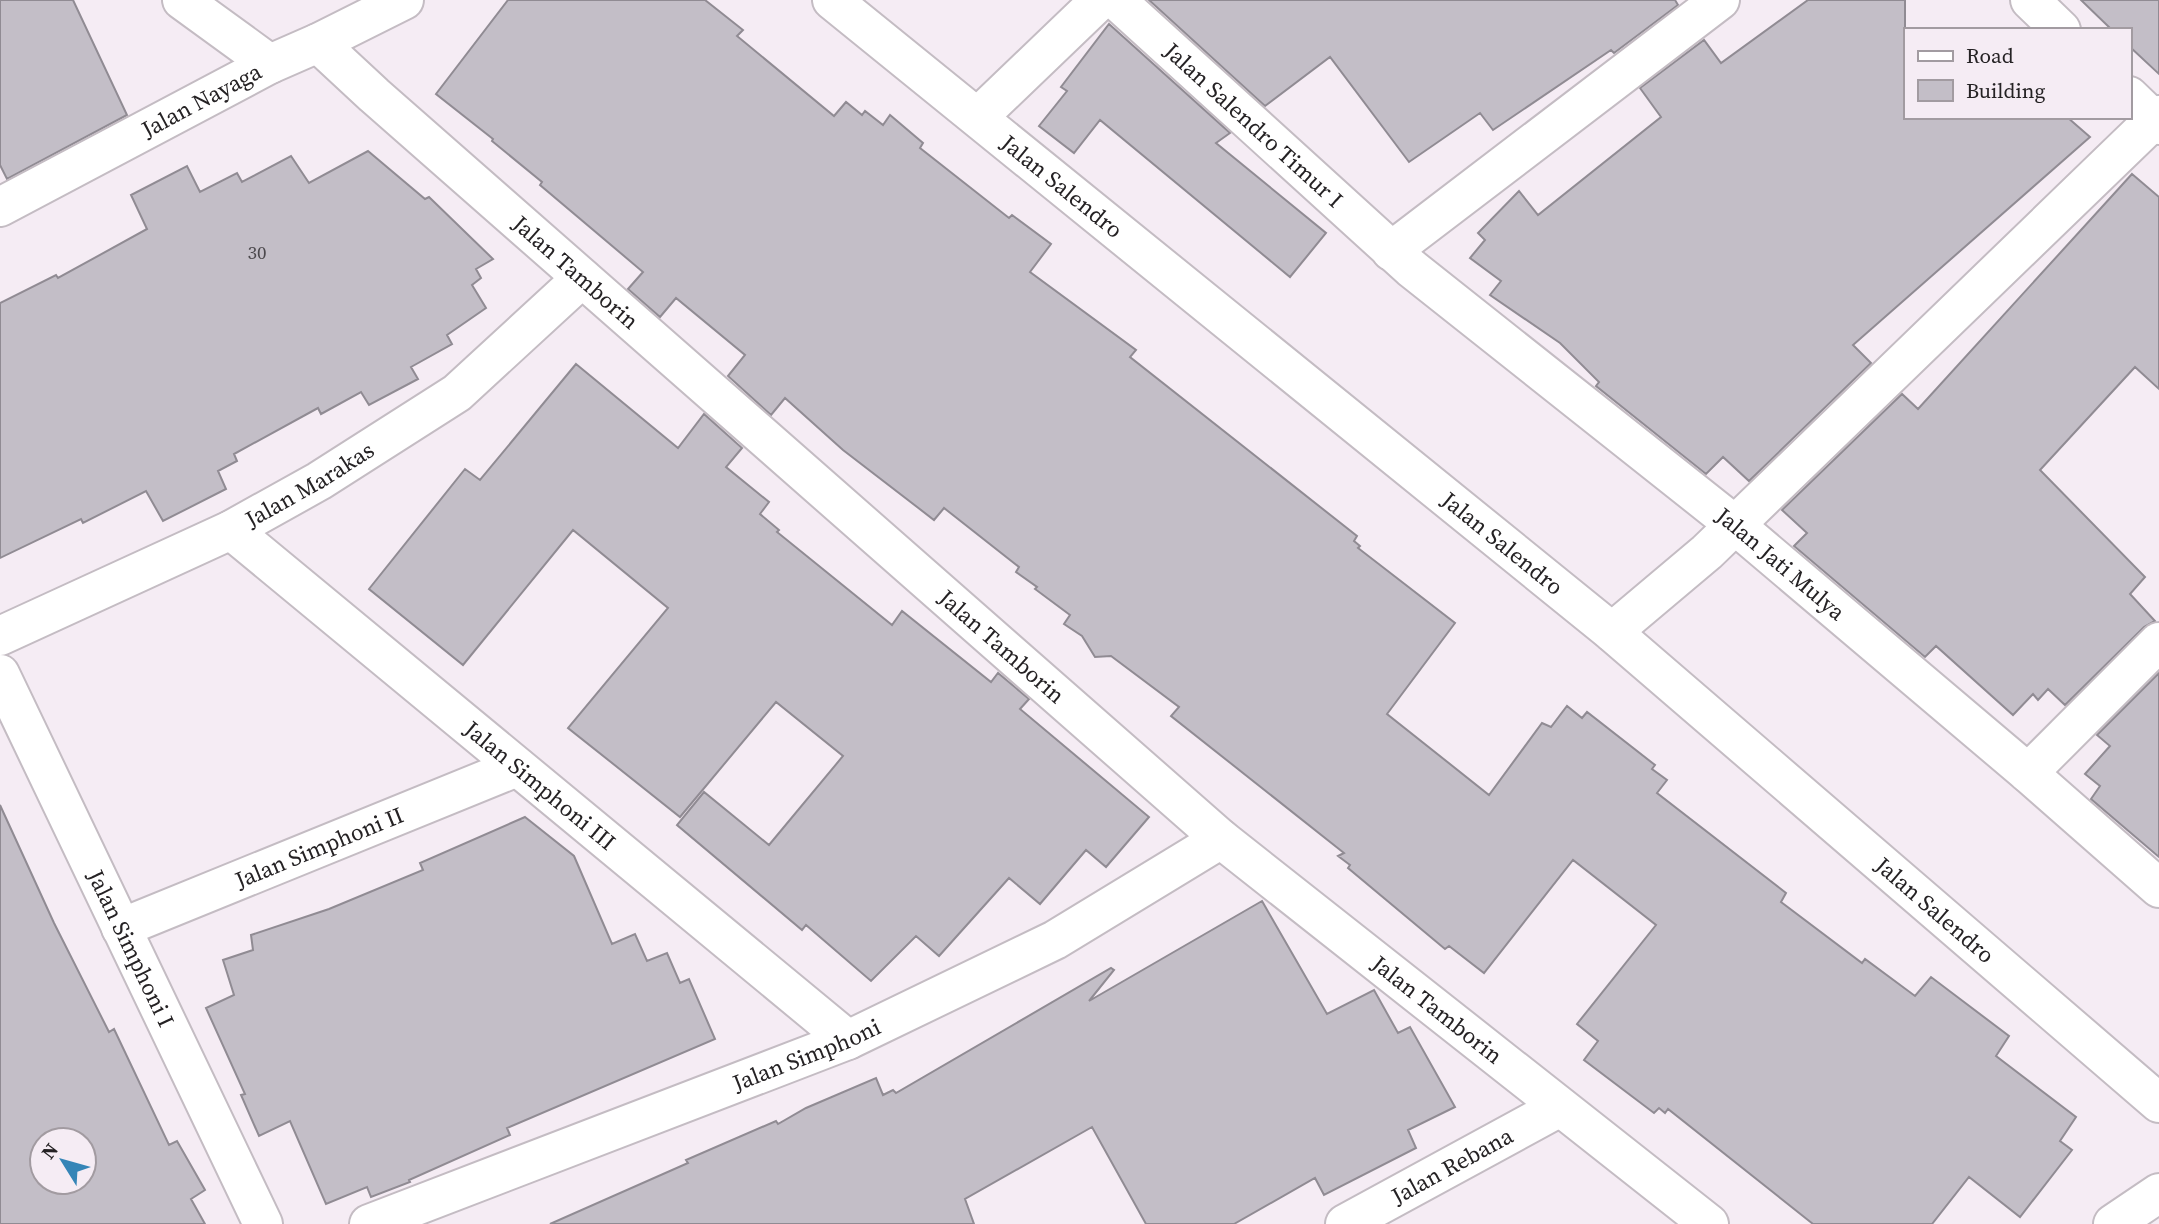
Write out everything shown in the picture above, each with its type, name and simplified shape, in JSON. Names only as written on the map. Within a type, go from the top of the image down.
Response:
[{"type":"street","points":[[182,0],[270,64]]},
{"type":"street","name":"Jalan Nayaga","points":[[0,207],[270,64],[404,0]]},
{"type":"street","name":"Jalan Salendro","points":[[832,0],[1612,632],[2159,1103]]},
{"type":"street","points":[[978,117],[1100,0]]},
{"type":"street","name":"Jalan Salendro Timur I","points":[[1115,0],[1391,250]]},
{"type":"street","points":[[1391,250],[1720,0]]},
{"type":"street","points":[[2031,0],[2059,28]]},
{"type":"street","name":"Jalan Tamborin","points":[[318,43],[1221,839],[1709,1224]]},
{"type":"street","points":[[1612,632],[1707,552],[2150,114]]},
{"type":"street","name":"Jalan Jati Mulya","points":[[1391,250],[1735,525],[2028,773],[2159,888]]},
{"type":"street","name":"Jalan Marakas","points":[[0,636],[231,530],[319,481],[457,393],[582,278]]},
{"type":"street","name":"Jalan Simphoni III","points":[[231,530],[848,1040]]},
{"type":"street","points":[[2028,773],[2159,642]]},
{"type":"street","name":"Jalan Simphoni I","points":[[0,674],[263,1224]]},
{"type":"street","name":"Jalan Simphoni II","points":[[121,928],[517,767]]},
{"type":"street","name":"Jalan Simphoni","points":[[369,1224],[848,1040],[1055,940],[1221,839]]},
{"type":"street","name":"Jalan Rebana","points":[[1345,1224],[1560,1107]]},
{"type":"street","points":[[2113,1224],[2159,1193]]},
{"type":"building","points":[[0,0],[73,0],[127,115],[7,179],[0,165]]},
{"type":"building","points":[[508,0],[705,0],[743,30],[737,36],[834,116],[846,102],[862,115],[865,111],[883,125],[890,115],[923,143],[920,148],[1009,218],[1012,215],[1051,244],[1030,272],[1136,350],[1130,357],[1357,536],[1354,541],[1360,546],[1358,548],[1455,623],[1387,714],[1489,795],[1542,723],[1551,727],[1567,706],[1582,718],[1587,712],[1655,765],[1652,769],[1667,780],[1657,793],[1786,893],[1781,902],[1862,963],[1865,959],[1915,996],[1931,977],[2009,1036],[1996,1056],[2076,1117],[2060,1141],[2072,1150],[2020,1217],[1969,1177],[1932,1224],[1813,1224],[1668,1109],[1665,1113],[1659,1108],[1654,1113],[1584,1060],[1598,1041],[1577,1024],[1656,925],[1573,860],[1484,973],[1449,946],[1445,949],[1348,868],[1350,865],[1338,856],[1344,853],[1171,716],[1179,707],[1111,656],[1095,657],[1082,636],[1064,624],[1070,615],[1016,572],[1019,567],[944,508],[934,520],[843,450],[785,398],[771,415],[728,376],[745,355],[676,298],[660,317],[628,289],[643,272],[540,185],[542,182],[492,141],[493,139],[436,94]]},
{"type":"building","points":[[1149,0],[1675,0],[1678,5],[1614,53],[1611,50],[1493,130],[1480,113],[1409,162],[1330,57],[1265,106]]},
{"type":"building","points":[[1808,0],[1905,0],[1904,119],[2069,119],[2090,137],[1853,345],[1871,363],[1749,481],[1723,457],[1706,474],[1596,386],[1599,382],[1560,343],[1490,295],[1501,281],[1470,258],[1485,240],[1478,233],[1519,191],[1538,215],[1661,117],[1640,88],[1704,40],[1721,63]]},
{"type":"building","points":[[2081,0],[2159,0],[2159,74],[2131,48],[2131,28],[2110,28]]},
{"type":"building","points":[[1109,24],[1230,133],[1216,143],[1326,233],[1290,277],[1100,120],[1074,153],[1039,126],[1067,91],[1061,87]]},
{"type":"building","points":[[368,151],[425,199],[429,197],[493,259],[476,269],[481,278],[472,285],[486,308],[447,335],[452,344],[411,367],[418,379],[369,405],[361,392],[321,414],[318,408],[234,454],[237,461],[218,471],[226,489],[163,521],[146,491],[83,523],[81,519],[0,558],[0,303],[56,275],[58,278],[147,229],[131,195],[187,166],[200,192],[237,173],[242,182],[291,156],[309,183]]},
{"type":"building","points":[[2132,174],[2159,197],[2159,389],[2135,367],[2040,470],[2145,577],[2130,594],[2155,621],[2144,627],[2065,705],[2048,689],[2038,700],[2033,694],[2013,715],[1936,646],[1925,657],[1794,546],[1807,533],[1782,510],[1902,394],[1918,409]]},
{"type":"building","points":[[576,364],[678,448],[704,414],[742,448],[726,467],[769,502],[760,514],[779,530],[777,532],[892,625],[902,611],[991,682],[998,673],[1029,699],[1020,709],[1149,817],[1106,867],[1086,850],[1040,904],[1009,878],[939,956],[916,936],[871,981],[806,925],[802,930],[677,825],[704,792],[769,845],[843,756],[776,702],[680,817],[568,728],[668,608],[573,530],[463,665],[369,589],[465,469],[480,480]]},
{"type":"building","points":[[2159,673],[2159,857],[2091,799],[2100,786],[2085,774],[2110,746],[2097,735]]},
{"type":"building","points":[[0,805],[54,923],[109,1032],[114,1029],[169,1145],[177,1141],[205,1190],[191,1199],[205,1224],[0,1224]]},
{"type":"building","points":[[525,817],[574,856],[612,944],[635,934],[647,961],[667,953],[680,983],[689,979],[715,1039],[507,1128],[510,1135],[409,1180],[410,1182],[371,1197],[367,1187],[326,1204],[290,1121],[259,1136],[241,1095],[245,1094],[206,1008],[234,995],[223,960],[253,950],[251,935],[329,909],[423,870],[420,863]]},
{"type":"building","points":[[1262,901],[1327,1014],[1374,990],[1398,1033],[1410,1027],[1455,1107],[1408,1130],[1416,1148],[1324,1195],[1315,1178],[1234,1224],[1146,1224],[1092,1127],[965,1199],[974,1224],[550,1224],[688,1163],[686,1160],[776,1121],[778,1124],[806,1108],[876,1078],[883,1095],[893,1090],[896,1093],[1111,968],[1114,970],[1089,1001]]}]
